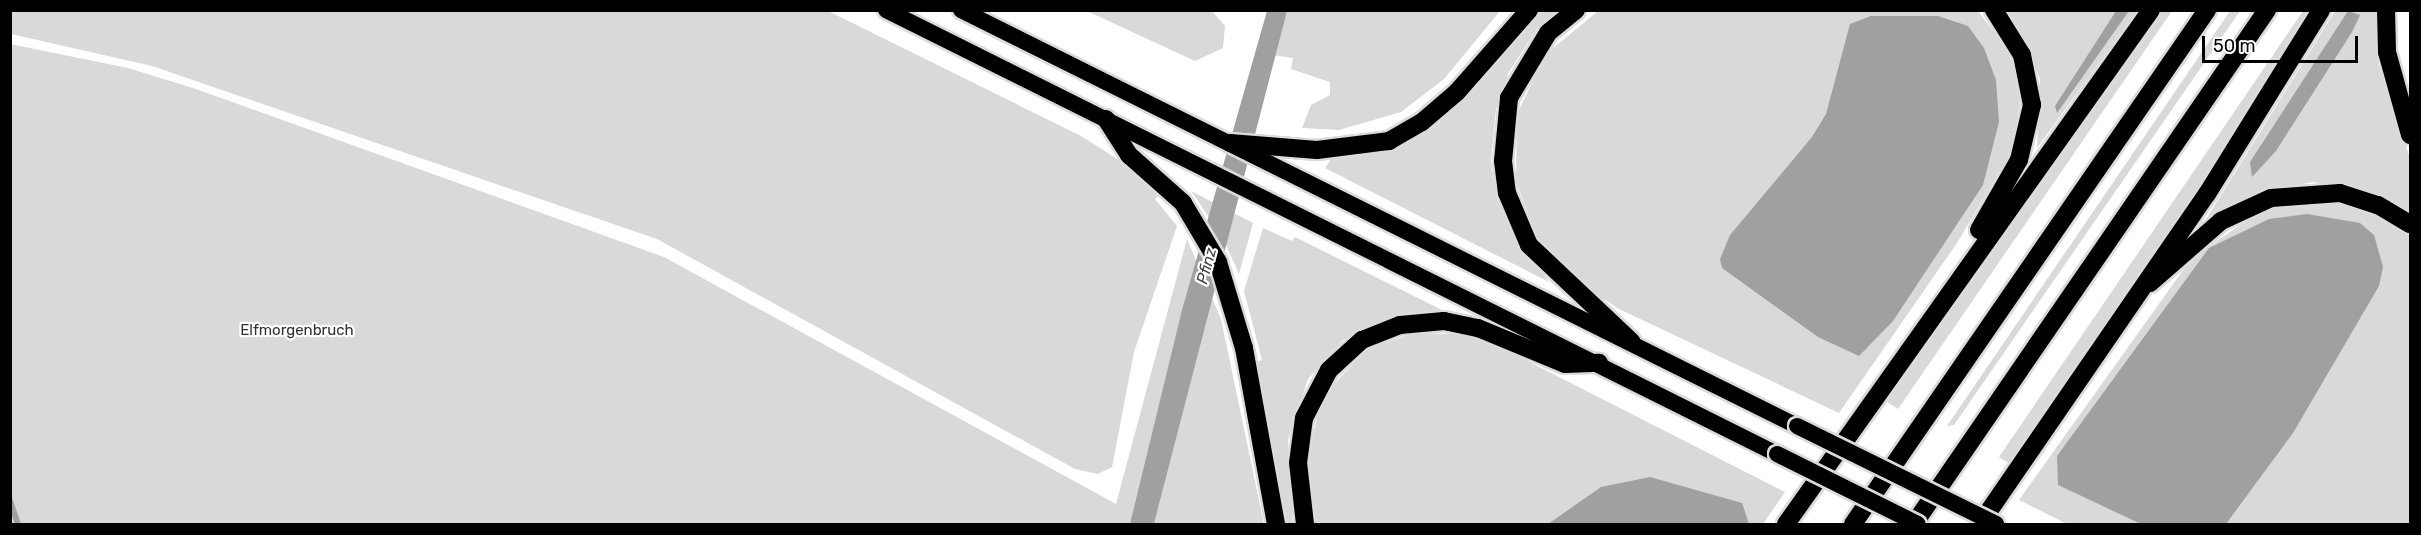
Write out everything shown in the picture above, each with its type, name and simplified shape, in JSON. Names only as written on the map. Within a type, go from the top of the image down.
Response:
[{"type":"highway","points":[[886,10],[1599,363],[1916,525],[2267,10]]},
{"type":"highway","points":[[961,10],[1996,525]]},
{"type":"highway","points":[[1230,143],[1294,148],[1366,147],[1407,132],[1457,92],[1529,10]]},
{"type":"highway","points":[[1576,10],[1548,33],[1509,98],[1503,161],[1507,193],[1529,245],[1632,342]]},
{"type":"highway","points":[[1927,320],[2019,160],[2030,126],[2028,73],[2014,39],[1994,10]]},
{"type":"highway","points":[[1786,525],[1927,320],[2151,10]]},
{"type":"highway","points":[[1853,525],[2207,10]]},
{"type":"highway","points":[[1980,525],[2143,288],[2321,10]]},
{"type":"highway","points":[[2386,10],[2387,52],[2410,135]]},
{"type":"highway","points":[[1106,119],[1129,155],[1174,195],[1218,262],[1244,348],[1276,525]]},
{"type":"highway","points":[[2143,288],[2170,270],[2220,221],[2271,198],[2340,193],[2378,205],[2410,224]]},
{"type":"highway","points":[[1305,525],[1298,463],[1304,418],[1329,370],[1362,340],[1400,325],[1444,321],[1478,328],[1565,364],[1599,363]]},
{"type":"green space","points":[[10,11],[828,11],[1081,136],[1125,164],[1159,195],[1155,199],[1177,226],[1134,352],[1112,467],[1098,474],[1075,469],[657,239],[152,66],[11,34]]},
{"type":"green space","points":[[1087,11],[1212,11],[1225,26],[1223,48],[1195,61]]},
{"type":"green space","points":[[1287,11],[1500,11],[1444,79],[1401,112],[1339,130],[1302,128],[1311,105],[1330,95],[1330,82],[1291,69],[1293,58],[1272,55]]},
{"type":"green space","points":[[1542,11],[1557,11],[1538,27],[1509,72],[1496,109],[1491,161],[1497,198],[1512,232],[1549,282],[1325,168],[1331,159],[1388,151],[1439,123]]},
{"type":"green space","points":[[1598,11],[1978,11],[2005,46],[2017,74],[2020,105],[2009,155],[1957,243],[1839,413],[1619,309],[1578,282],[1537,236],[1516,182],[1517,114],[1546,54]]},
{"type":"green space","points":[[2007,11],[2137,11],[2037,148],[2040,79],[2025,39]]},
{"type":"green space","points":[[2161,11],[2172,11],[1898,409],[1881,398]]},
{"type":"green space","points":[[2230,11],[2240,11],[1954,425],[1947,426]]},
{"type":"green space","points":[[2303,11],[2309,11],[2204,181],[2012,465],[1999,457]]},
{"type":"green space","points":[[2335,11],[2375,11],[2378,64],[2410,158],[2410,212],[2370,191],[2313,182],[2254,194],[2205,221]]},
{"type":"green space","name":"Elfmorgenbruch","points":[[10,44],[128,68],[196,89],[664,257],[1116,504],[1187,239],[1221,319],[1264,524],[11,524]]},
{"type":"green space","points":[[1191,191],[1253,223],[1239,274],[1222,236]]},
{"type":"green space","points":[[2333,202],[2376,215],[2410,235],[2410,524],[2067,524],[2019,500],[2191,259],[2256,214],[2292,203]]},
{"type":"green space","points":[[1263,228],[1292,241],[1295,237],[1446,312],[1399,315],[1362,328],[1342,341],[1308,379],[1288,440],[1293,524],[1286,524],[1256,362],[1262,360],[1244,291]]},
{"type":"green space","points":[[1414,333],[1459,334],[1500,347],[1785,492],[1763,524],[1314,524],[1307,460],[1322,397],[1367,349]]},
{"type":"water","name":"Pfinz","points":[[1267,11],[1287,11],[1154,524],[1130,524],[1182,310]]},
{"type":"water","points":[[2116,11],[2129,11],[2057,113],[2055,106]]},
{"type":"water","points":[[2348,11],[2360,15],[2352,32],[2276,151],[2252,177],[2250,162]]},
{"type":"water","points":[[1871,16],[1938,16],[1968,26],[1984,48],[1996,80],[1999,122],[1983,185],[1893,321],[1859,356],[1818,337],[1722,268],[1720,259],[1730,235],[1812,137],[1826,114],[1850,24]]},
{"type":"water","points":[[2307,214],[2360,223],[2374,235],[2383,267],[2379,286],[2293,433],[2226,524],[2141,524],[2058,485],[2057,456],[2209,248],[2269,219]]},
{"type":"water","points":[[1650,477],[1742,503],[1749,524],[1548,524],[1601,487]]},
{"type":"waterway","points":[[10,501],[18,524]]}]
